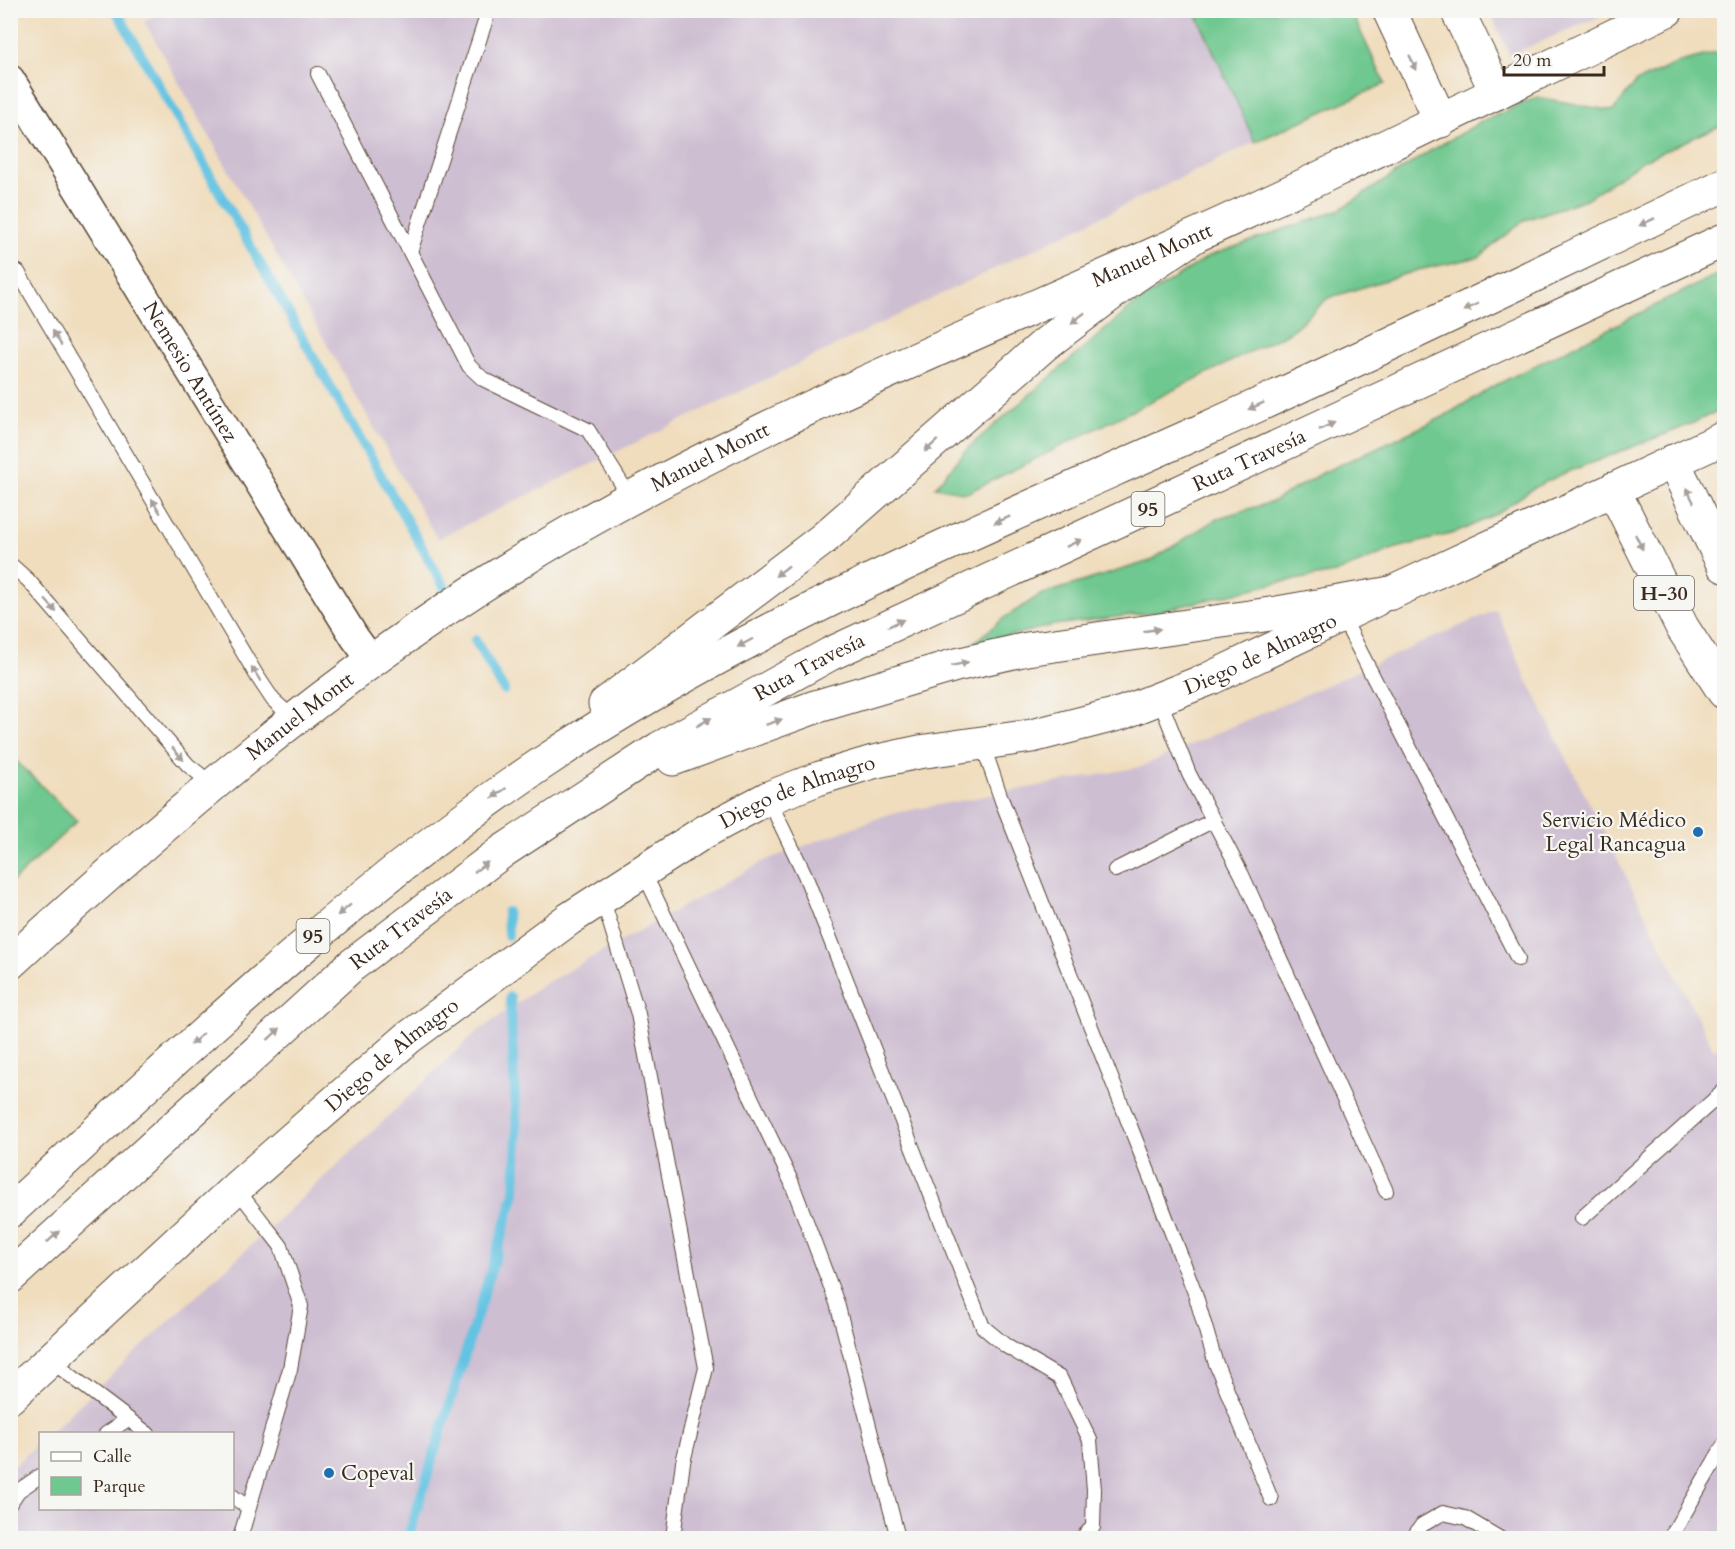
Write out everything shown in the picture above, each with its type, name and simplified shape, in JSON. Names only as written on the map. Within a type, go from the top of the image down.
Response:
[{"type":"main road","points":[[1389,10],[1441,121]]},
{"type":"main road","points":[[1457,10],[1497,93]]},
{"type":"main road","name":"Manuel Montt","points":[[10,963],[212,784],[293,718],[372,661],[510,568],[630,497],[785,419],[1195,236],[1441,121],[1667,10]]},
{"type":"main road","name":"95","points":[[10,1211],[261,980],[426,846],[548,760],[711,661],[872,578],[1376,353],[1725,185]]},
{"type":"main road","points":[[548,760],[607,702],[639,676],[823,539],[1044,345],[1132,278],[1195,236]]},
{"type":"main road","name":"Ruta Travesía","points":[[10,1277],[351,966],[494,857],[660,748],[830,654],[1725,240]]},
{"type":"main road","name":"Diego de Almagro","points":[[10,1397],[236,1188],[408,1038],[517,956],[642,869],[712,827],[768,798],[820,778],[873,762],[1032,736],[1082,725],[1209,679],[1725,438]]},
{"type":"main road","points":[[1673,461],[1725,566]]},
{"type":"main road","name":"H-30","points":[[1613,489],[1682,627],[1725,692]]},
{"type":"main road","points":[[583,797],[737,734],[845,698],[956,665],[1027,650],[1277,613],[1390,593]]},
{"type":"street","name":"Nemesio Antúnez","points":[[10,80],[20,117],[372,661]]},
{"type":"lane","points":[[410,252],[486,10]]},
{"type":"lane","points":[[318,74],[469,366],[483,379],[588,430],[630,497]]},
{"type":"lane","points":[[10,268],[18,272],[257,676],[273,700],[293,718]]},
{"type":"lane","points":[[10,564],[28,580],[188,765],[212,784]]},
{"type":"lane","points":[[1342,616],[1518,959]]},
{"type":"lane","points":[[1159,698],[1189,774],[1242,876],[1386,1191]]},
{"type":"lane","points":[[982,743],[1002,801],[1195,1293],[1215,1360],[1271,1499]]},
{"type":"lane","points":[[768,798],[805,875],[983,1327],[1006,1346],[1060,1378],[1090,1440],[1094,1490],[1092,1527],[1082,1539]]},
{"type":"lane","points":[[1115,870],[1214,820]]},
{"type":"lane","points":[[642,869],[791,1181],[837,1304],[898,1539]]},
{"type":"lane","points":[[602,897],[638,1014],[706,1368],[683,1462],[672,1539]]},
{"type":"lane","points":[[1582,1218],[1725,1091]]},
{"type":"lane","points":[[236,1188],[281,1246],[301,1306],[290,1369],[240,1539]]},
{"type":"lane","points":[[50,1360],[145,1432]]},
{"type":"lane","points":[[109,1432],[128,1419]]},
{"type":"lane","points":[[1670,1539],[1725,1445]]},
{"type":"lane","points":[[10,1503],[18,1491],[39,1477]]},
{"type":"lane","points":[[234,1497],[249,1508]]},
{"type":"lane","points":[[1413,1539],[1422,1525],[1443,1513],[1465,1518],[1499,1539]]},
{"type":"shaded area","points":[[165,10],[1195,11],[1255,142],[437,539],[144,21]]},
{"type":"shaded area","points":[[1489,11],[1613,11],[1510,55]]},
{"type":"shaded area","points":[[1496,610],[1526,678],[1714,1050],[1724,1040],[1724,1538],[11,1538],[11,1469],[39,1442],[39,1510],[234,1510],[234,1432],[50,1432],[348,1155],[473,1035],[544,984],[766,860],[889,814],[1140,767]]},
{"type":"green space","points":[[1195,11],[1351,11],[1385,84],[1255,142]]},
{"type":"green space","points":[[1724,51],[1724,124],[1644,160],[1586,199],[1525,220],[1479,257],[1418,270],[1328,298],[1290,332],[967,493],[935,487],[969,447],[1135,304],[1209,256],[1341,209],[1430,151],[1481,122],[1537,97],[1613,111],[1636,82],[1680,62]]},
{"type":"green space","points":[[1724,271],[1724,408],[1691,424],[1560,475],[1535,487],[1498,513],[1458,532],[1393,549],[1335,573],[1276,583],[1157,612],[1054,625],[971,645],[1004,618],[1040,595],[1150,561],[1218,518],[1272,502],[1320,474],[1443,417],[1490,388]]},
{"type":"green space","points":[[11,756],[77,821],[11,883]]},
{"type":"waterway","points":[[116,10],[445,588]]},
{"type":"waterway","points":[[475,640],[504,690]]},
{"type":"waterway","points":[[507,912],[508,935]]},
{"type":"waterway","points":[[408,1538],[515,1193],[517,1136],[510,997]]},
{"type":"place","name":"Servicio Médico Legal Rancagua","points":[[1698,832]]},
{"type":"place","name":"Copeval","points":[[329,1473]]}]
